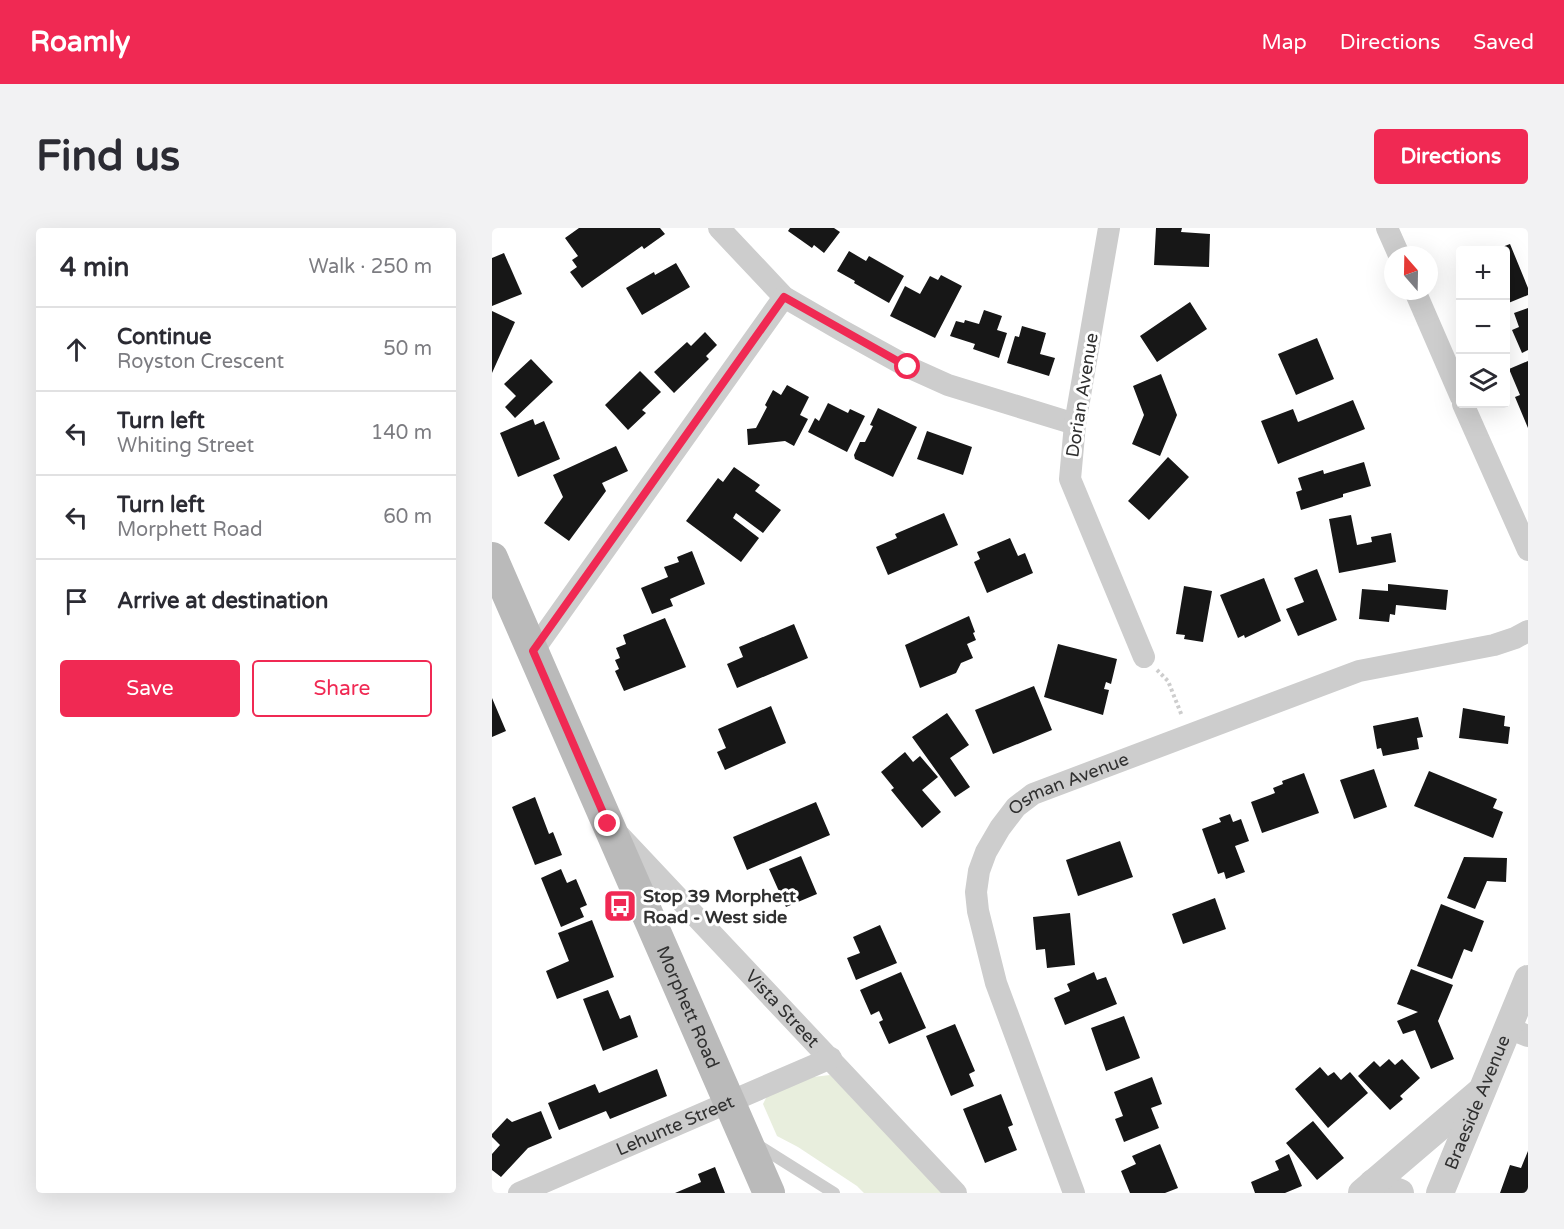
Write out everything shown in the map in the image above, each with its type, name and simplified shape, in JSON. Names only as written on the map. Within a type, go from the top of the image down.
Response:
[{"type":"main road","name":"Morphett Road","points":[[492,558],[769,1193]]},
{"type":"street","points":[[719,228],[784,297],[908,367],[948,385],[1075,424]]},
{"type":"street","name":"Dorian Avenue","points":[[1109,228],[1075,424],[1070,479],[1144,657]]},
{"type":"street","points":[[1387,228],[1395,246]]},
{"type":"street","points":[[533,651],[784,297]]},
{"type":"street","points":[[1419,300],[1456,385]]},
{"type":"street","points":[[1465,408],[1528,550]]},
{"type":"street","name":"Osman Avenue","points":[[1074,1193],[996,983],[978,911],[976,892],[979,871],[986,852],[1016,807],[1033,794],[1359,671],[1494,645],[1522,634]]},
{"type":"street","name":"Vista Street","points":[[608,824],[956,1193]]},
{"type":"street","name":"Braeside Avenue","points":[[1440,1193],[1482,1090],[1518,1032],[1528,980]]},
{"type":"street","name":"Lehunte Street","points":[[519,1193],[831,1058]]},
{"type":"street","points":[[1367,1188],[1482,1090]]},
{"type":"street","points":[[1367,1188],[1400,1193]]},
{"type":"lane","points":[[745,1137],[834,1193]]},
{"type":"path","points":[[1144,657],[1168,681],[1189,736]]},
{"type":"green space","points":[[830,1075],[944,1193],[864,1193],[798,1147],[777,1136],[763,1104],[767,1096],[813,1077]]},
{"type":"building","points":[[579,228],[660,228],[665,234],[644,249],[642,246],[582,288],[570,272],[577,267],[572,260],[578,256],[565,238]]},
{"type":"building","points":[[790,228],[834,228],[840,232],[824,253],[814,245],[812,248],[788,231]]},
{"type":"building","points":[[1156,228],[1182,228],[1181,232],[1210,234],[1209,267],[1154,265]]},
{"type":"building","points":[[1510,244],[1528,288],[1528,295],[1510,302],[1510,246],[1505,246]]},
{"type":"building","points":[[849,251],[866,261],[869,256],[904,276],[889,303],[837,271]]},
{"type":"building","points":[[504,253],[522,294],[492,306],[492,258]]},
{"type":"building","points":[[676,263],[690,287],[642,315],[626,288]]},
{"type":"building","points":[[941,275],[962,286],[935,338],[890,316],[905,286],[920,294],[930,276],[938,280]]},
{"type":"building","points":[[1190,302],[1207,329],[1157,362],[1140,336]]},
{"type":"building","points":[[1528,308],[1528,350],[1522,353],[1512,330],[1519,327],[1514,313]]},
{"type":"building","points":[[984,310],[1002,316],[997,330],[1007,333],[999,358],[973,349],[975,344],[950,336],[956,321],[964,323],[965,320],[979,324]]},
{"type":"building","points":[[492,311],[515,322],[492,373]]},
{"type":"building","points":[[1022,326],[1046,333],[1040,354],[1055,358],[1049,376],[1007,363],[1015,336],[1019,337]]},
{"type":"building","points":[[705,332],[717,345],[706,356],[709,359],[674,393],[654,372],[687,342],[691,346]]},
{"type":"building","points":[[1317,338],[1334,379],[1296,395],[1278,354]]},
{"type":"building","points":[[531,359],[553,382],[515,418],[505,407],[516,396],[504,384]]},
{"type":"building","points":[[1528,361],[1528,428],[1515,397],[1520,395],[1510,369]]},
{"type":"building","points":[[640,371],[661,392],[642,410],[646,413],[628,430],[605,405]]},
{"type":"building","points":[[1161,374],[1177,415],[1160,456],[1132,444],[1144,415],[1133,386]]},
{"type":"building","points":[[787,385],[809,397],[800,415],[808,419],[794,446],[785,441],[748,445],[747,429],[756,428],[773,390],[781,395]]},
{"type":"building","points":[[1353,400],[1365,429],[1278,464],[1261,421],[1293,409],[1298,422]]},
{"type":"building","points":[[828,403],[848,413],[850,409],[865,416],[847,452],[808,432],[815,418],[819,421]]},
{"type":"building","points":[[878,408],[917,427],[893,477],[855,459],[854,455],[860,442],[865,442]]},
{"type":"building","points":[[533,419],[535,425],[544,421],[560,459],[518,477],[500,433]]},
{"type":"building","points":[[927,431],[972,447],[963,475],[917,459]]},
{"type":"building","points":[[616,446],[628,471],[602,483],[606,491],[569,541],[544,523],[563,497],[553,475]]},
{"type":"building","points":[[1168,457],[1189,477],[1149,520],[1128,501]]},
{"type":"building","points":[[1364,462],[1371,486],[1301,510],[1296,492],[1302,490],[1298,478],[1323,470],[1324,474]]},
{"type":"building","points":[[734,467],[760,485],[755,491],[781,510],[763,533],[736,513],[733,518],[759,538],[741,562],[686,521],[718,478],[723,482]]},
{"type":"building","points":[[944,513],[958,545],[888,575],[876,547],[897,538],[895,534]]},
{"type":"building","points":[[1351,515],[1357,545],[1372,542],[1371,537],[1391,533],[1396,562],[1339,573],[1329,519]]},
{"type":"building","points":[[1010,538],[1018,556],[1025,553],[1033,573],[987,593],[974,562],[980,559],[977,552]]},
{"type":"building","points":[[692,551],[705,584],[670,599],[673,606],[652,614],[641,588],[668,577],[664,567],[679,562],[677,557]]},
{"type":"building","points":[[1317,569],[1337,620],[1298,636],[1286,609],[1304,602],[1294,578]]},
{"type":"building","points":[[1264,578],[1281,621],[1245,638],[1244,635],[1238,638],[1220,595]]},
{"type":"building","points":[[1388,584],[1448,590],[1446,610],[1396,605],[1395,615],[1390,614],[1389,622],[1359,619],[1362,589],[1388,591]]},
{"type":"building","points":[[1184,586],[1212,591],[1203,642],[1184,639],[1185,635],[1176,634]]},
{"type":"building","points":[[969,616],[976,640],[967,644],[973,658],[961,663],[956,673],[920,688],[905,645]]},
{"type":"building","points":[[665,618],[686,667],[624,691],[615,671],[619,669],[615,660],[620,658],[616,648],[626,644],[623,635]]},
{"type":"building","points":[[794,624],[808,658],[737,688],[727,664],[743,657],[739,647]]},
{"type":"building","points":[[1058,644],[1117,659],[1111,684],[1106,682],[1104,689],[1109,690],[1103,715],[1044,697]]},
{"type":"building","points":[[1034,686],[1052,730],[993,754],[975,710]]},
{"type":"building","points":[[492,698],[506,731],[492,737]]},
{"type":"building","points":[[771,706],[786,743],[725,770],[717,752],[726,748],[718,729]]},
{"type":"building","points":[[1463,708],[1505,716],[1504,726],[1510,727],[1508,744],[1459,738]]},
{"type":"building","points":[[947,713],[969,745],[950,758],[970,787],[955,797],[912,737]]},
{"type":"building","points":[[1418,717],[1423,737],[1417,738],[1419,749],[1383,756],[1381,748],[1377,749],[1373,726]]},
{"type":"building","points":[[905,752],[913,762],[920,756],[938,777],[922,790],[941,812],[922,828],[891,790],[894,788],[881,772]]},
{"type":"building","points":[[1374,769],[1387,807],[1354,819],[1340,780]]},
{"type":"building","points":[[1429,771],[1497,799],[1493,808],[1503,812],[1493,838],[1414,806]]},
{"type":"building","points":[[1304,773],[1319,813],[1262,833],[1251,802],[1275,793],[1273,788],[1283,784],[1282,781]]},
{"type":"building","points":[[535,797],[549,834],[553,832],[562,855],[535,865],[512,807]]},
{"type":"building","points":[[816,802],[830,835],[747,870],[733,837]]},
{"type":"building","points":[[1230,814],[1233,822],[1241,819],[1249,841],[1235,846],[1245,872],[1226,879],[1224,872],[1218,874],[1202,829],[1221,822],[1219,818]]},
{"type":"building","points":[[1120,841],[1133,877],[1078,896],[1066,860]]},
{"type":"building","points":[[801,856],[817,894],[786,907],[769,869]]},
{"type":"building","points":[[1464,857],[1507,858],[1506,882],[1487,881],[1475,909],[1447,898]]},
{"type":"building","points":[[561,869],[567,883],[576,879],[587,905],[580,908],[584,917],[561,927],[541,878]]},
{"type":"building","points":[[1215,898],[1226,929],[1183,944],[1172,914]]},
{"type":"building","points":[[1441,904],[1484,921],[1472,952],[1464,949],[1452,979],[1417,966]]},
{"type":"building","points":[[1070,913],[1075,965],[1047,968],[1045,949],[1036,950],[1033,917]]},
{"type":"building","points":[[592,920],[614,977],[557,999],[546,971],[569,961],[558,933]]},
{"type":"building","points":[[880,925],[897,963],[856,980],[847,958],[860,953],[853,937]]},
{"type":"building","points":[[1411,969],[1453,985],[1438,1021],[1454,1059],[1431,1069],[1415,1030],[1403,1034],[1397,1021],[1418,1012],[1397,1004]]},
{"type":"building","points":[[901,972],[926,1028],[889,1044],[879,1022],[883,1020],[879,1011],[871,1015],[860,990]]},
{"type":"building","points":[[1094,972],[1097,980],[1106,977],[1117,1004],[1065,1025],[1054,998],[1070,991],[1067,984]]},
{"type":"building","points":[[608,990],[620,1019],[630,1015],[638,1037],[603,1051],[583,999]]},
{"type":"building","points":[[1124,1016],[1140,1058],[1106,1071],[1091,1028]]},
{"type":"building","points":[[955,1024],[975,1071],[969,1074],[974,1086],[951,1096],[926,1036]]},
{"type":"building","points":[[1389,1059],[1395,1065],[1402,1059],[1420,1078],[1400,1096],[1403,1099],[1390,1110],[1358,1076],[1374,1061],[1380,1067]]},
{"type":"building","points":[[1320,1067],[1328,1076],[1334,1072],[1341,1080],[1350,1072],[1368,1093],[1328,1128],[1295,1089]]},
{"type":"building","points":[[657,1069],[667,1096],[610,1119],[606,1111],[559,1130],[548,1103],[595,1084],[599,1093]]},
{"type":"building","points":[[1152,1077],[1162,1104],[1151,1108],[1159,1128],[1124,1142],[1115,1119],[1123,1116],[1114,1092]]},
{"type":"building","points":[[1001,1094],[1013,1125],[1008,1127],[1017,1150],[985,1163],[963,1109]]},
{"type":"building","points":[[541,1111],[552,1138],[528,1148],[501,1177],[492,1170],[492,1154],[500,1145],[492,1134],[507,1118],[512,1122]]},
{"type":"building","points":[[1313,1121],[1344,1158],[1317,1180],[1286,1143]]},
{"type":"building","points":[[1160,1144],[1178,1188],[1165,1193],[1130,1193],[1121,1171],[1136,1164],[1132,1156]]},
{"type":"building","points":[[1528,1151],[1528,1193],[1500,1193],[1510,1165],[1521,1168]]},
{"type":"building","points":[[1289,1154],[1302,1186],[1285,1193],[1255,1193],[1251,1182],[1279,1170],[1275,1161]]},
{"type":"building","points":[[715,1167],[725,1193],[675,1193],[701,1182],[698,1174]]},
{"type":"place","name":"Stop 39 Morphett Road - West side","points":[[620,906]]},
{"type":"route","points":[[608,824],[533,651],[784,297],[908,367]]}]
